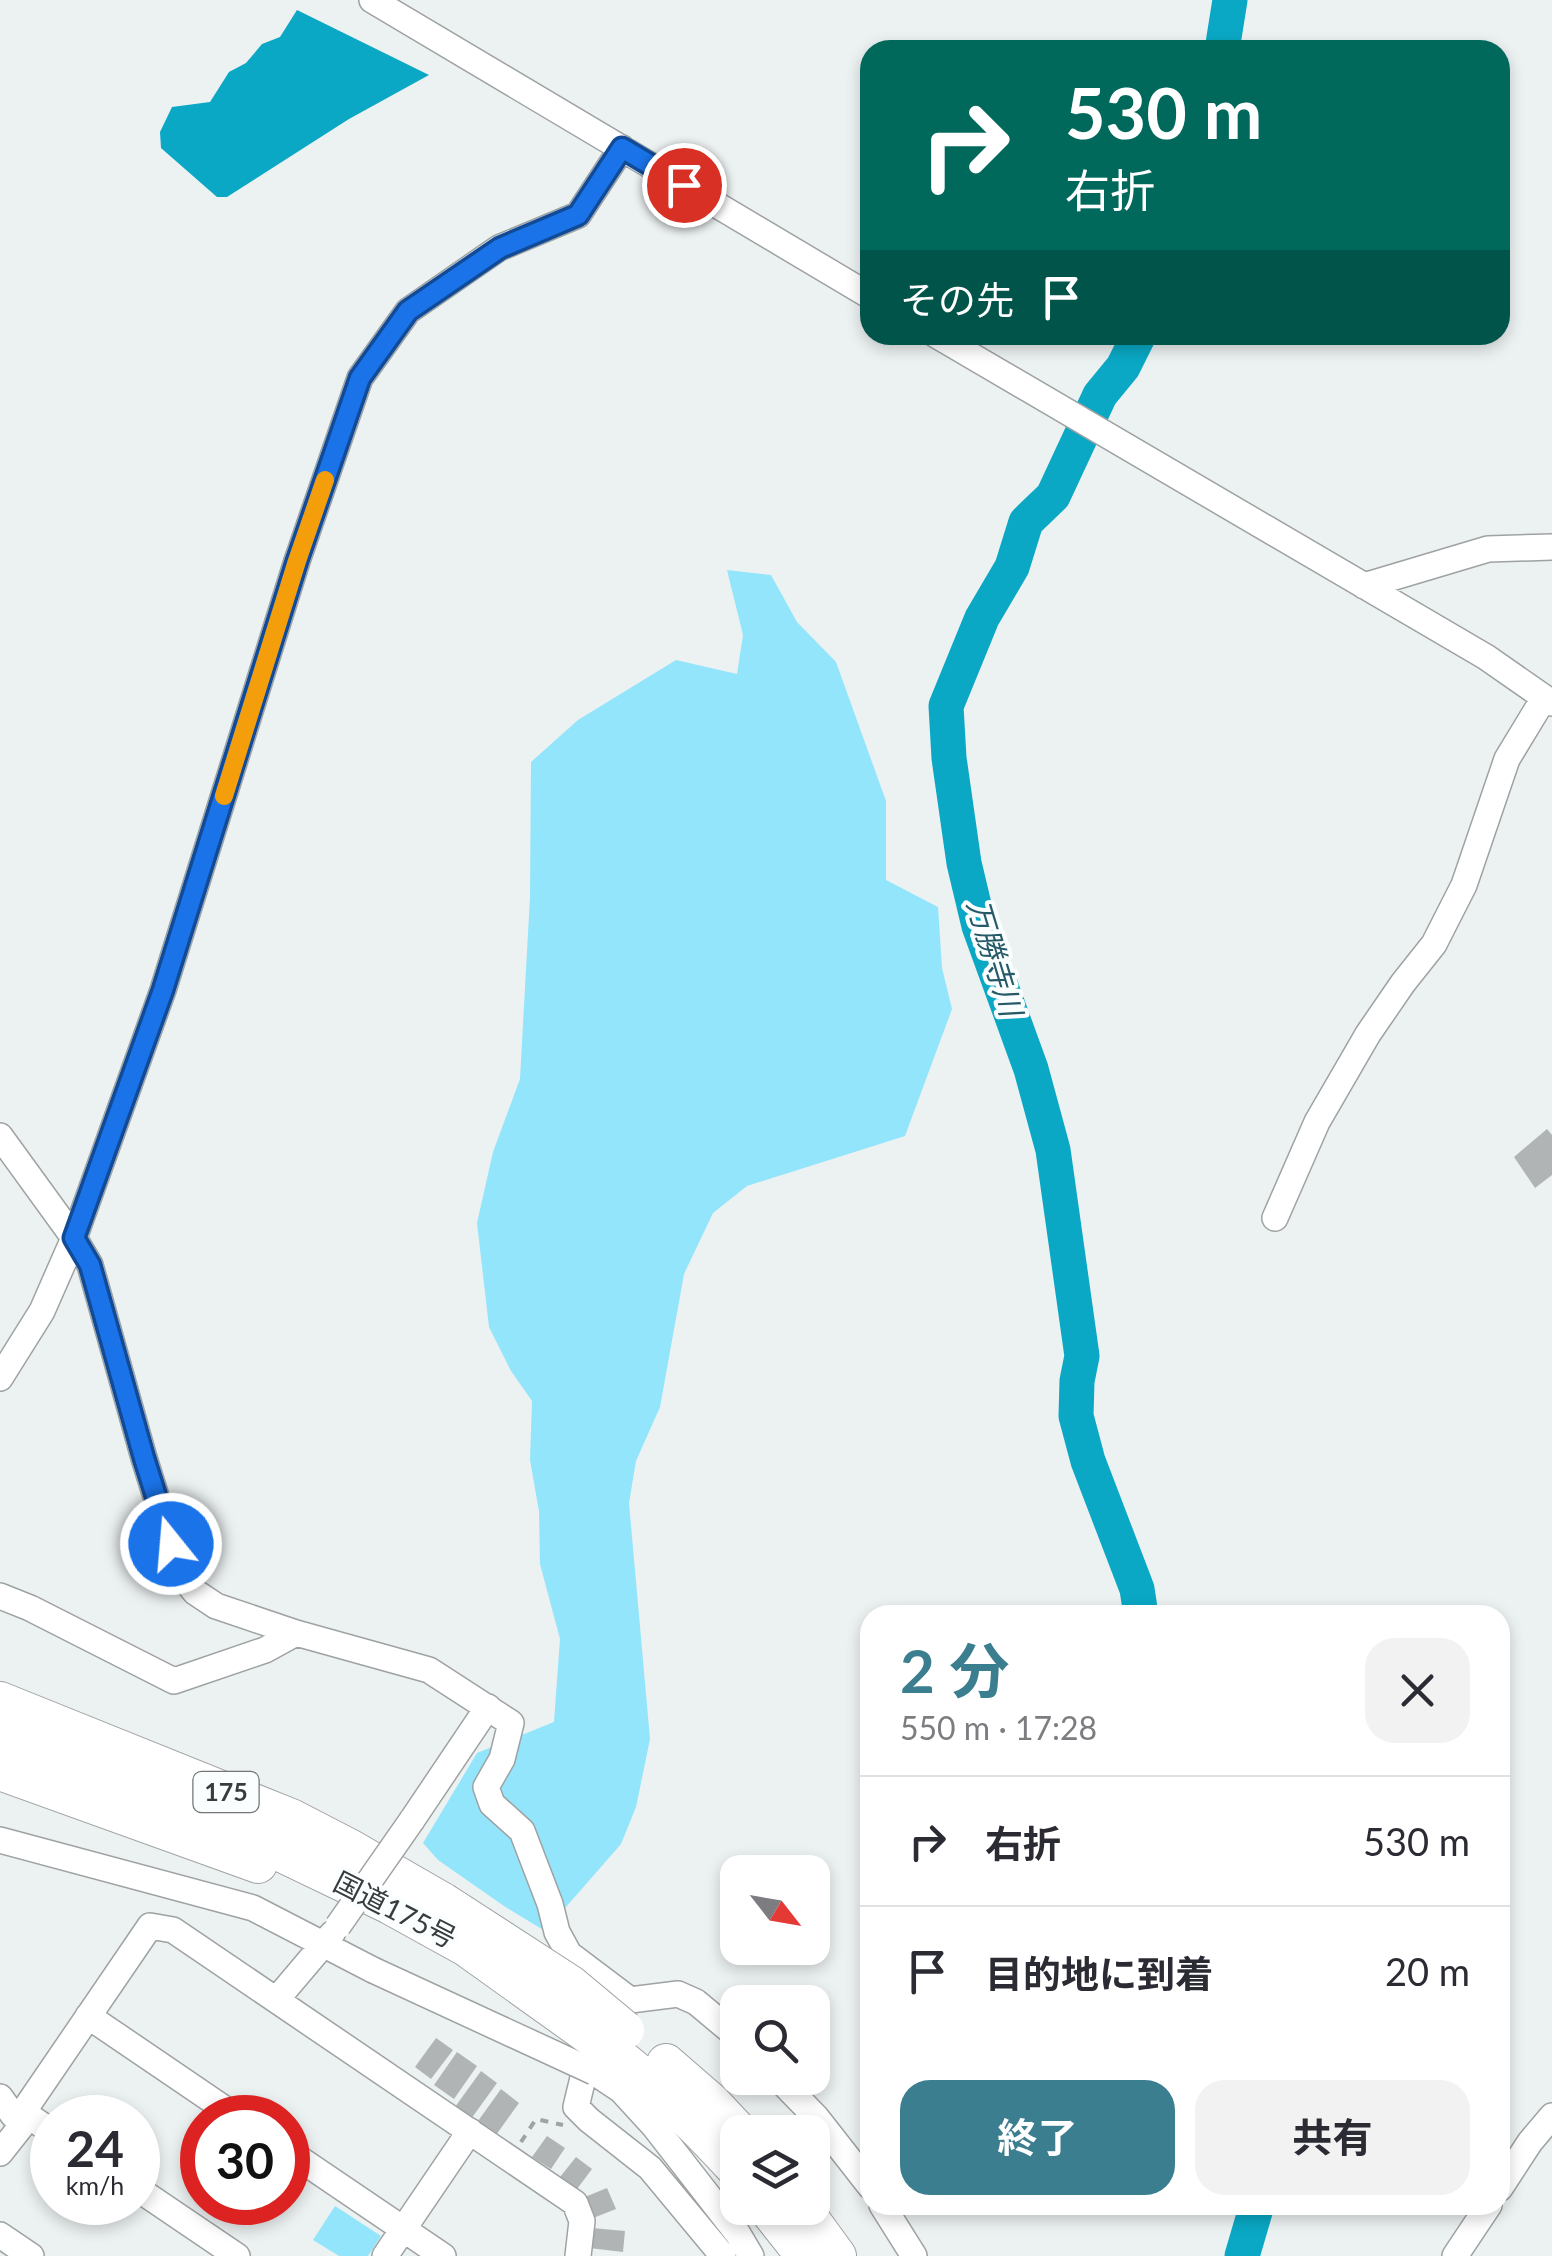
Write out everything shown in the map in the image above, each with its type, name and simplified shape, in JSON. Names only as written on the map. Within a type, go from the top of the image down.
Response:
[{"type":"highway","points":[[0,1680],[282,1799],[351,1849]]},
{"type":"highway","name":"国道175号","points":[[0,1701],[291,1818],[351,1849],[436,1914],[571,1985],[647,2078],[720,2151]]},
{"type":"highway","name":"国道175号","points":[[0,1733],[182,1805],[390,1905],[436,1914]]},
{"type":"highway","points":[[0,1770],[275,1870],[390,1905]]},
{"type":"highway","name":"国道175号","points":[[614,2038],[710,2102],[723,2115]]},
{"type":"highway","points":[[780,2225],[805,2256]]},
{"type":"highway","points":[[815,2225],[838,2256]]},
{"type":"street","points":[[372,0],[860,290]]},
{"type":"street","points":[[0,1378],[42,1311],[74,1238],[163,990],[297,561],[360,378],[408,311],[500,248],[578,215],[622,148]]},
{"type":"street","points":[[953,345],[1486,656],[1548,700],[1507,759],[1464,884],[1434,944],[1383,1010],[1346,1072],[1317,1122],[1275,1218]]},
{"type":"street","points":[[1364,586],[1488,549],[1552,547]]},
{"type":"street","points":[[0,1136],[90,1265],[180,1574],[195,1592],[216,1606],[296,1633],[429,1670],[511,1723],[502,1758],[486,1787],[492,1804],[522,1831],[557,1932],[614,2038],[621,2090],[654,2126],[751,2256]]},
{"type":"street","points":[[0,1596],[174,1681],[264,1650],[296,1633]]},
{"type":"street","points":[[276,1999],[331,1936],[488,1707]]},
{"type":"street","points":[[0,1840],[253,1908],[331,1936],[373,1970],[614,2038]]},
{"type":"street","points":[[0,2153],[150,1926],[173,1930],[575,2203],[582,2220],[578,2256]]},
{"type":"street","points":[[720,2022],[696,2002],[678,1994],[588,2057],[576,2108],[650,2168],[723,2256]]},
{"type":"street","points":[[88,2016],[204,2095]]},
{"type":"street","points":[[794,2095],[860,2173]]},
{"type":"street","points":[[0,2097],[13,2114],[30,2121]]},
{"type":"street","points":[[1510,2173],[1552,2116]]},
{"type":"street","points":[[385,2256],[470,2131]]},
{"type":"street","points":[[310,2166],[443,2256]]},
{"type":"street","points":[[160,2204],[237,2256]]},
{"type":"street","points":[[888,2215],[914,2256]]},
{"type":"street","points":[[1455,2256],[1482,2215]]},
{"type":"street","points":[[0,2235],[32,2256]]},
{"type":"shaded area","points":[[297,10],[429,75],[349,119],[227,197],[217,197],[161,148],[160,132],[172,107],[210,102],[229,72],[246,63],[262,44],[280,37]]},
{"type":"shaded area","points":[[727,570],[771,575],[797,622],[836,662],[886,801],[886,880],[938,907],[942,968],[952,1009],[905,1136],[747,1186],[713,1213],[684,1274],[660,1407],[636,1461],[629,1503],[650,1739],[636,1807],[621,1844],[545,1931],[438,1860],[423,1843],[477,1753],[554,1722],[560,1639],[540,1564],[539,1511],[530,1460],[532,1401],[511,1371],[489,1327],[477,1223],[493,1152],[520,1079],[530,897],[531,762],[578,720],[676,660],[737,674],[743,635]]},
{"type":"shaded area","points":[[335,2206],[381,2236],[368,2256],[339,2256],[313,2240]]},
{"type":"building","points":[[1547,1129],[1552,1135],[1552,1175],[1535,1188],[1514,1157]]},
{"type":"building","points":[[436,2038],[453,2050],[431,2079],[415,2067]]},
{"type":"building","points":[[457,2052],[477,2066],[454,2099],[434,2085]]},
{"type":"building","points":[[481,2071],[497,2083],[471,2119],[455,2107]]},
{"type":"building","points":[[501,2089],[519,2103],[496,2135],[478,2121]]},
{"type":"building","points":[[547,2136],[565,2148],[551,2169],[532,2157]]},
{"type":"building","points":[[576,2157],[592,2169],[577,2189],[560,2177]]},
{"type":"building","points":[[607,2188],[616,2209],[588,2220],[580,2199]]},
{"type":"building","points":[[592,2228],[625,2231],[623,2252],[589,2248]]},
{"type":"waterway","name":"万勝寺川","points":[[1224,40],[1230,0]]},
{"type":"waterway","name":"万勝寺川","points":[[1134,345],[1123,367],[1100,395],[1053,496],[1026,522],[1012,567],[982,618],[946,706],[964,863],[979,926],[1031,1069],[1053,1150],[1082,1356],[1076,1416],[1139,1605]]},
{"type":"waterway","name":"万勝寺川","points":[[1242,2256],[1254,2215]]},
{"type":"slow traffic","points":[[224,796],[325,480]]},
{"type":"route","points":[[171,1544],[90,1265],[74,1238],[163,990],[297,561],[360,378],[408,311],[500,248],[578,215],[622,148],[684,185]]}]
